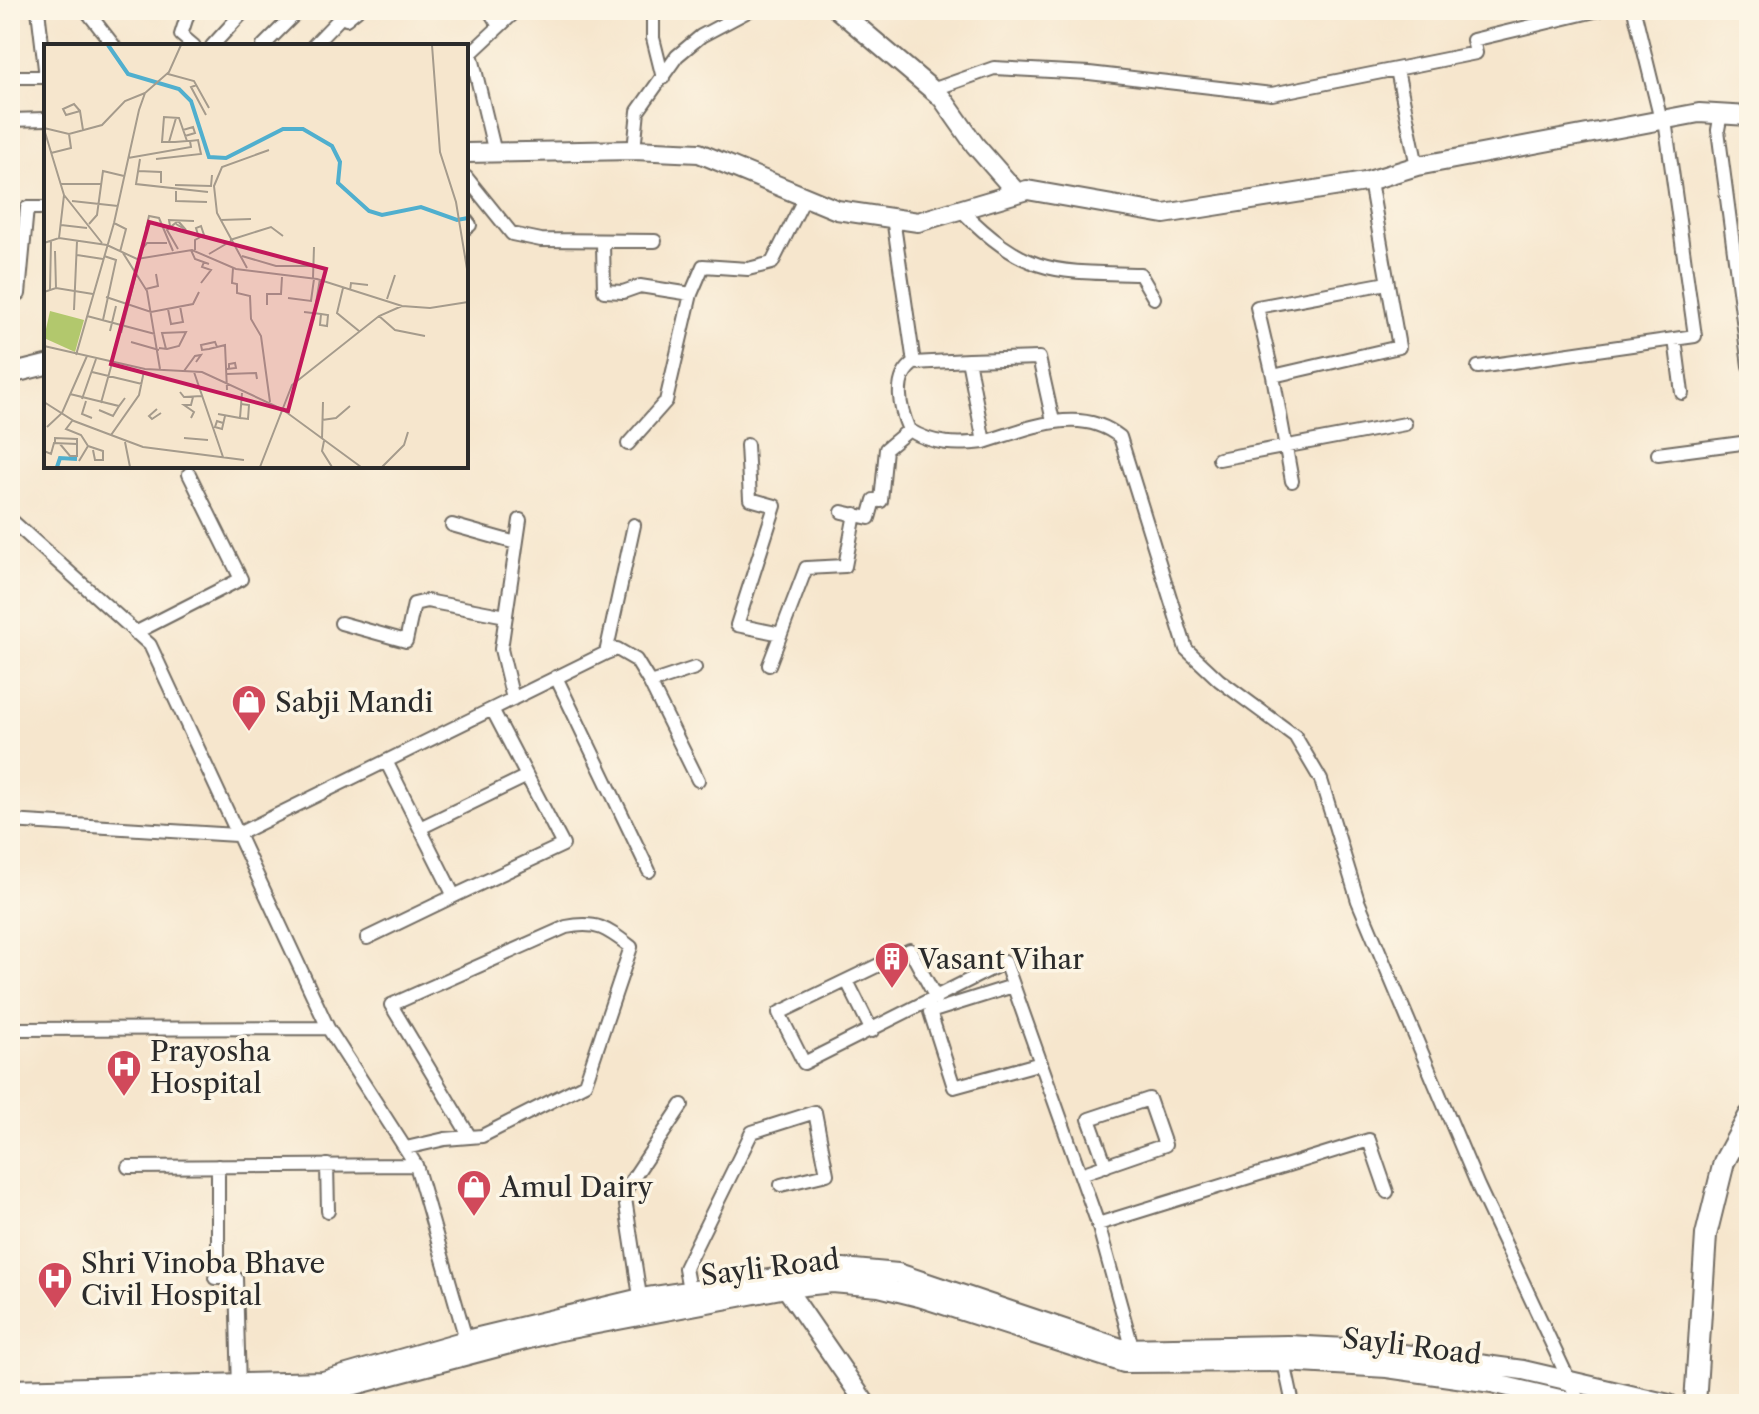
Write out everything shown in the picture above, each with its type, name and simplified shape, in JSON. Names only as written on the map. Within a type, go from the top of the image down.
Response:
[{"type":"main road","points":[[838,10],[932,90],[1017,193]]},
{"type":"main road","points":[[468,153],[634,150],[699,153],[837,210],[918,222],[1027,190],[1164,214],[1370,181],[1417,166],[1663,120],[1721,113],[1749,116]]},
{"type":"main road","points":[[10,374],[44,366]]},
{"type":"main road","points":[[1695,1404],[1706,1235],[1724,1162],[1749,1116]]},
{"type":"main road","points":[[690,1298],[818,1270],[882,1270],[1135,1357],[1340,1347],[1466,1360],[1570,1380],[1669,1404]]},
{"type":"main road","name":"Sayli Road","points":[[10,1404],[239,1390],[321,1399],[380,1381],[468,1347],[642,1306],[832,1283],[879,1287],[919,1297],[1112,1360],[1135,1357],[1284,1362],[1434,1374],[1581,1404]]},
{"type":"main road","points":[[786,1288],[866,1404]]},
{"type":"main road","points":[[10,1389],[239,1390],[336,1378],[468,1347]]},
{"type":"street","points":[[38,10],[44,67]]},
{"type":"street","points":[[86,10],[112,44]]},
{"type":"street","points":[[189,10],[181,35],[192,44]]},
{"type":"street","points":[[214,44],[245,10]]},
{"type":"street","points":[[265,44],[299,10]]},
{"type":"street","points":[[314,44],[336,13],[346,19],[357,10]]},
{"type":"street","points":[[489,10],[499,26]]},
{"type":"street","points":[[495,153],[471,53],[517,10]]},
{"type":"street","points":[[653,10],[653,38],[663,78]]},
{"type":"street","points":[[634,150],[638,111],[648,92],[663,78],[677,56],[701,36],[750,10]]},
{"type":"street","points":[[932,90],[994,68],[1120,76],[1272,94],[1476,53],[1473,40],[1552,15],[1599,10]]},
{"type":"street","points":[[1478,367],[1695,336],[1663,120],[1634,10]]},
{"type":"street","points":[[1397,70],[1417,166]]},
{"type":"street","points":[[10,77],[44,77]]},
{"type":"street","points":[[1721,113],[1718,130],[1744,283],[1749,366]]},
{"type":"street","points":[[10,120],[44,119]]},
{"type":"street","points":[[468,179],[512,234],[541,240],[603,243],[655,241]]},
{"type":"street","points":[[1273,376],[1399,347],[1370,181]]},
{"type":"street","points":[[628,444],[666,401],[691,294],[703,266],[748,269],[772,263],[800,213],[805,197]]},
{"type":"street","points":[[10,295],[19,294],[27,208],[44,208]]},
{"type":"street","points":[[961,210],[1001,248],[1032,264],[1087,273],[1140,274],[1154,298]]},
{"type":"street","points":[[893,218],[914,363]]},
{"type":"street","points":[[603,243],[604,291],[623,292],[640,286],[691,294]]},
{"type":"street","points":[[1292,481],[1257,307],[1387,283]]},
{"type":"street","points":[[1675,339],[1682,393]]},
{"type":"street","points":[[1053,421],[1039,358],[914,363],[906,368],[901,380],[900,399],[909,430],[924,439],[947,445],[984,442],[1053,421],[1097,422],[1120,437],[1186,649],[1219,680],[1295,736],[1321,780],[1358,901],[1478,1186],[1581,1404]]},
{"type":"street","points":[[968,360],[984,442]]},
{"type":"street","points":[[1219,459],[1405,424]]},
{"type":"street","points":[[769,665],[806,568],[845,566],[848,513],[869,518],[874,500],[881,501],[886,449],[909,430]]},
{"type":"street","points":[[1658,454],[1749,442]]},
{"type":"street","points":[[747,445],[750,499],[775,506],[737,625],[781,634]]},
{"type":"street","points":[[135,633],[241,579],[189,474]]},
{"type":"street","points":[[10,519],[150,645],[328,1028],[416,1165],[468,1347]]},
{"type":"street","points":[[513,699],[501,649],[520,520]]},
{"type":"street","points":[[452,525],[516,543]]},
{"type":"street","points":[[606,653],[634,525]]},
{"type":"street","points":[[341,623],[406,641],[414,604],[427,601],[506,616]]},
{"type":"street","points":[[10,821],[236,835],[617,649],[636,660],[698,780]]},
{"type":"street","points":[[650,683],[695,668]]},
{"type":"street","points":[[556,677],[649,871]]},
{"type":"street","points":[[367,938],[563,845],[492,709]]},
{"type":"street","points":[[386,761],[454,896]]},
{"type":"street","points":[[420,828],[527,776]]},
{"type":"street","points":[[406,1148],[445,1139],[470,1137],[482,1136],[585,1084],[631,947],[590,922],[566,927],[391,1005],[470,1137]]},
{"type":"street","points":[[936,998],[910,950],[779,1013],[804,1063],[872,1031],[936,998],[1005,962],[1098,1224],[1135,1357]]},
{"type":"street","points":[[847,981],[872,1031]]},
{"type":"street","points":[[1013,986],[930,1012],[954,1087],[1041,1063]]},
{"type":"street","points":[[10,1029],[328,1028]]},
{"type":"street","points":[[1081,1174],[1106,1166],[1165,1145],[1149,1099],[1089,1119],[1106,1166]]},
{"type":"street","points":[[642,1306],[624,1192],[682,1105]]},
{"type":"street","points":[[690,1298],[685,1268],[752,1132],[815,1112],[827,1174],[781,1185]]},
{"type":"street","points":[[1098,1224],[1369,1140],[1387,1192]]},
{"type":"street","points":[[327,1165],[328,1211]]},
{"type":"street","points":[[128,1167],[416,1165]]},
{"type":"street","points":[[218,1166],[216,1278],[236,1278],[239,1390]]},
{"type":"street","points":[[1284,1362],[1293,1404]]},
{"type":"place","name":"Sabji Mandi","points":[[249,733]]},
{"type":"place","name":"Vasant Vihar","points":[[892,990]]},
{"type":"place","name":"Prayosha Hospital","points":[[124,1098]]},
{"type":"place","name":"Amul Dairy","points":[[474,1218]]},
{"type":"place","name":"Shri Vinoba Bhave Civil Hospital","points":[[55,1310]]}]
